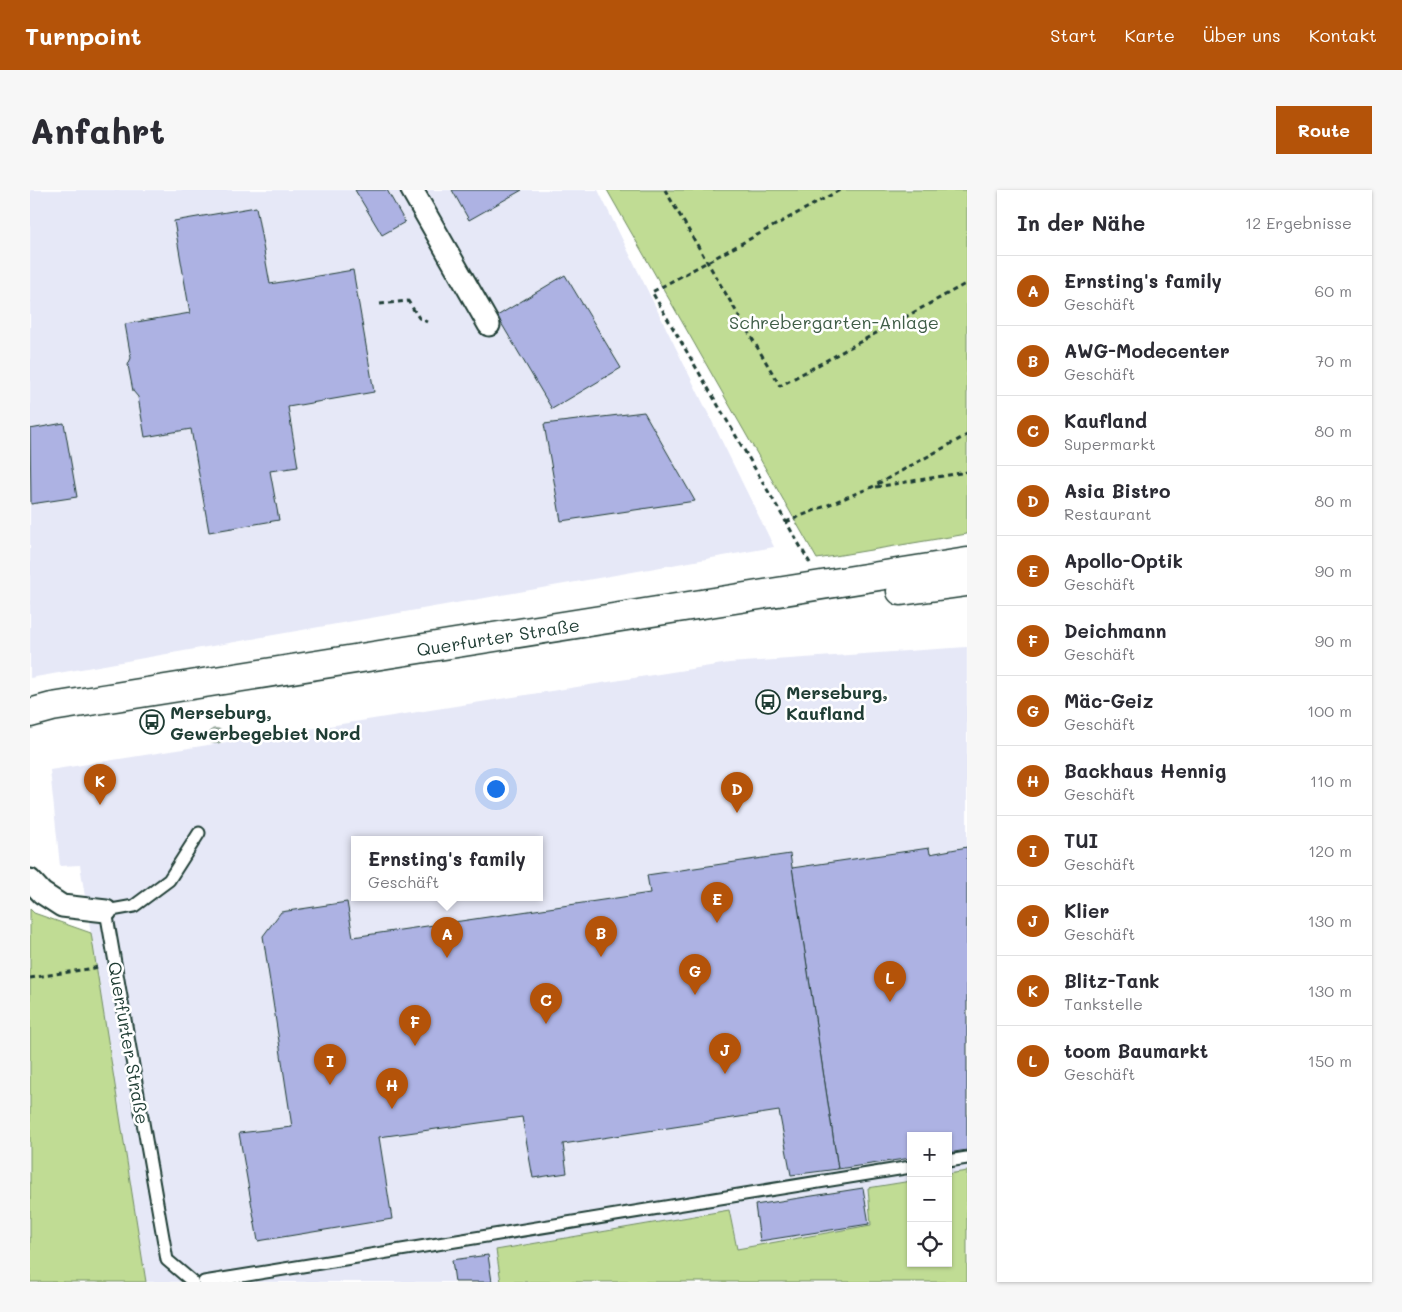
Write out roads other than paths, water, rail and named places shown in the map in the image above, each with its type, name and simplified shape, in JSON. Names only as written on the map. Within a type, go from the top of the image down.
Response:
[{"type":"main road","name":"Querfurter Straße","points":[[30,713],[62,706],[967,562]]},
{"type":"main road","name":"Querfurter Straße","points":[[30,727],[43,727],[892,592],[967,582]]},
{"type":"street","points":[[412,190],[489,325]]},
{"type":"street","points":[[30,880],[42,893],[62,906],[106,911]]},
{"type":"lane","points":[[106,911],[134,906],[169,880],[199,833]]},
{"type":"lane","name":"Querfurter Straße","points":[[106,911],[166,1260],[193,1282]]},
{"type":"lane","points":[[952,1160],[967,1158]]},
{"type":"lane","points":[[204,1282],[907,1168]]},
{"type":"place","name":"Merseburg, Kaufland","points":[[768,702]]},
{"type":"place","name":"Merseburg, Gewerbegebiet Nord","points":[[152,722]]},
{"type":"place","name":"Blitz-Tank","points":[[100,805]]},
{"type":"place","name":"Asia Bistro","points":[[737,813]]},
{"type":"place","name":"Apollo-Optik","points":[[717,923]]},
{"type":"place","name":"AWG-Modecenter","points":[[601,957]]},
{"type":"place","name":"Ernsting's family","points":[[447,958]]},
{"type":"place","name":"Mäc-Geiz","points":[[695,995]]},
{"type":"place","name":"toom Baumarkt","points":[[890,1002]]},
{"type":"place","name":"Kaufland","points":[[546,1024]]},
{"type":"place","name":"Deichmann","points":[[415,1046]]},
{"type":"place","name":"Klier","points":[[725,1074]]},
{"type":"place","name":"TUI","points":[[330,1085]]},
{"type":"place","name":"Backhaus Hennig","points":[[392,1109]]},
{"type":"park label","name":"Schrebergarten-Anlage","points":[[834,322]]}]
